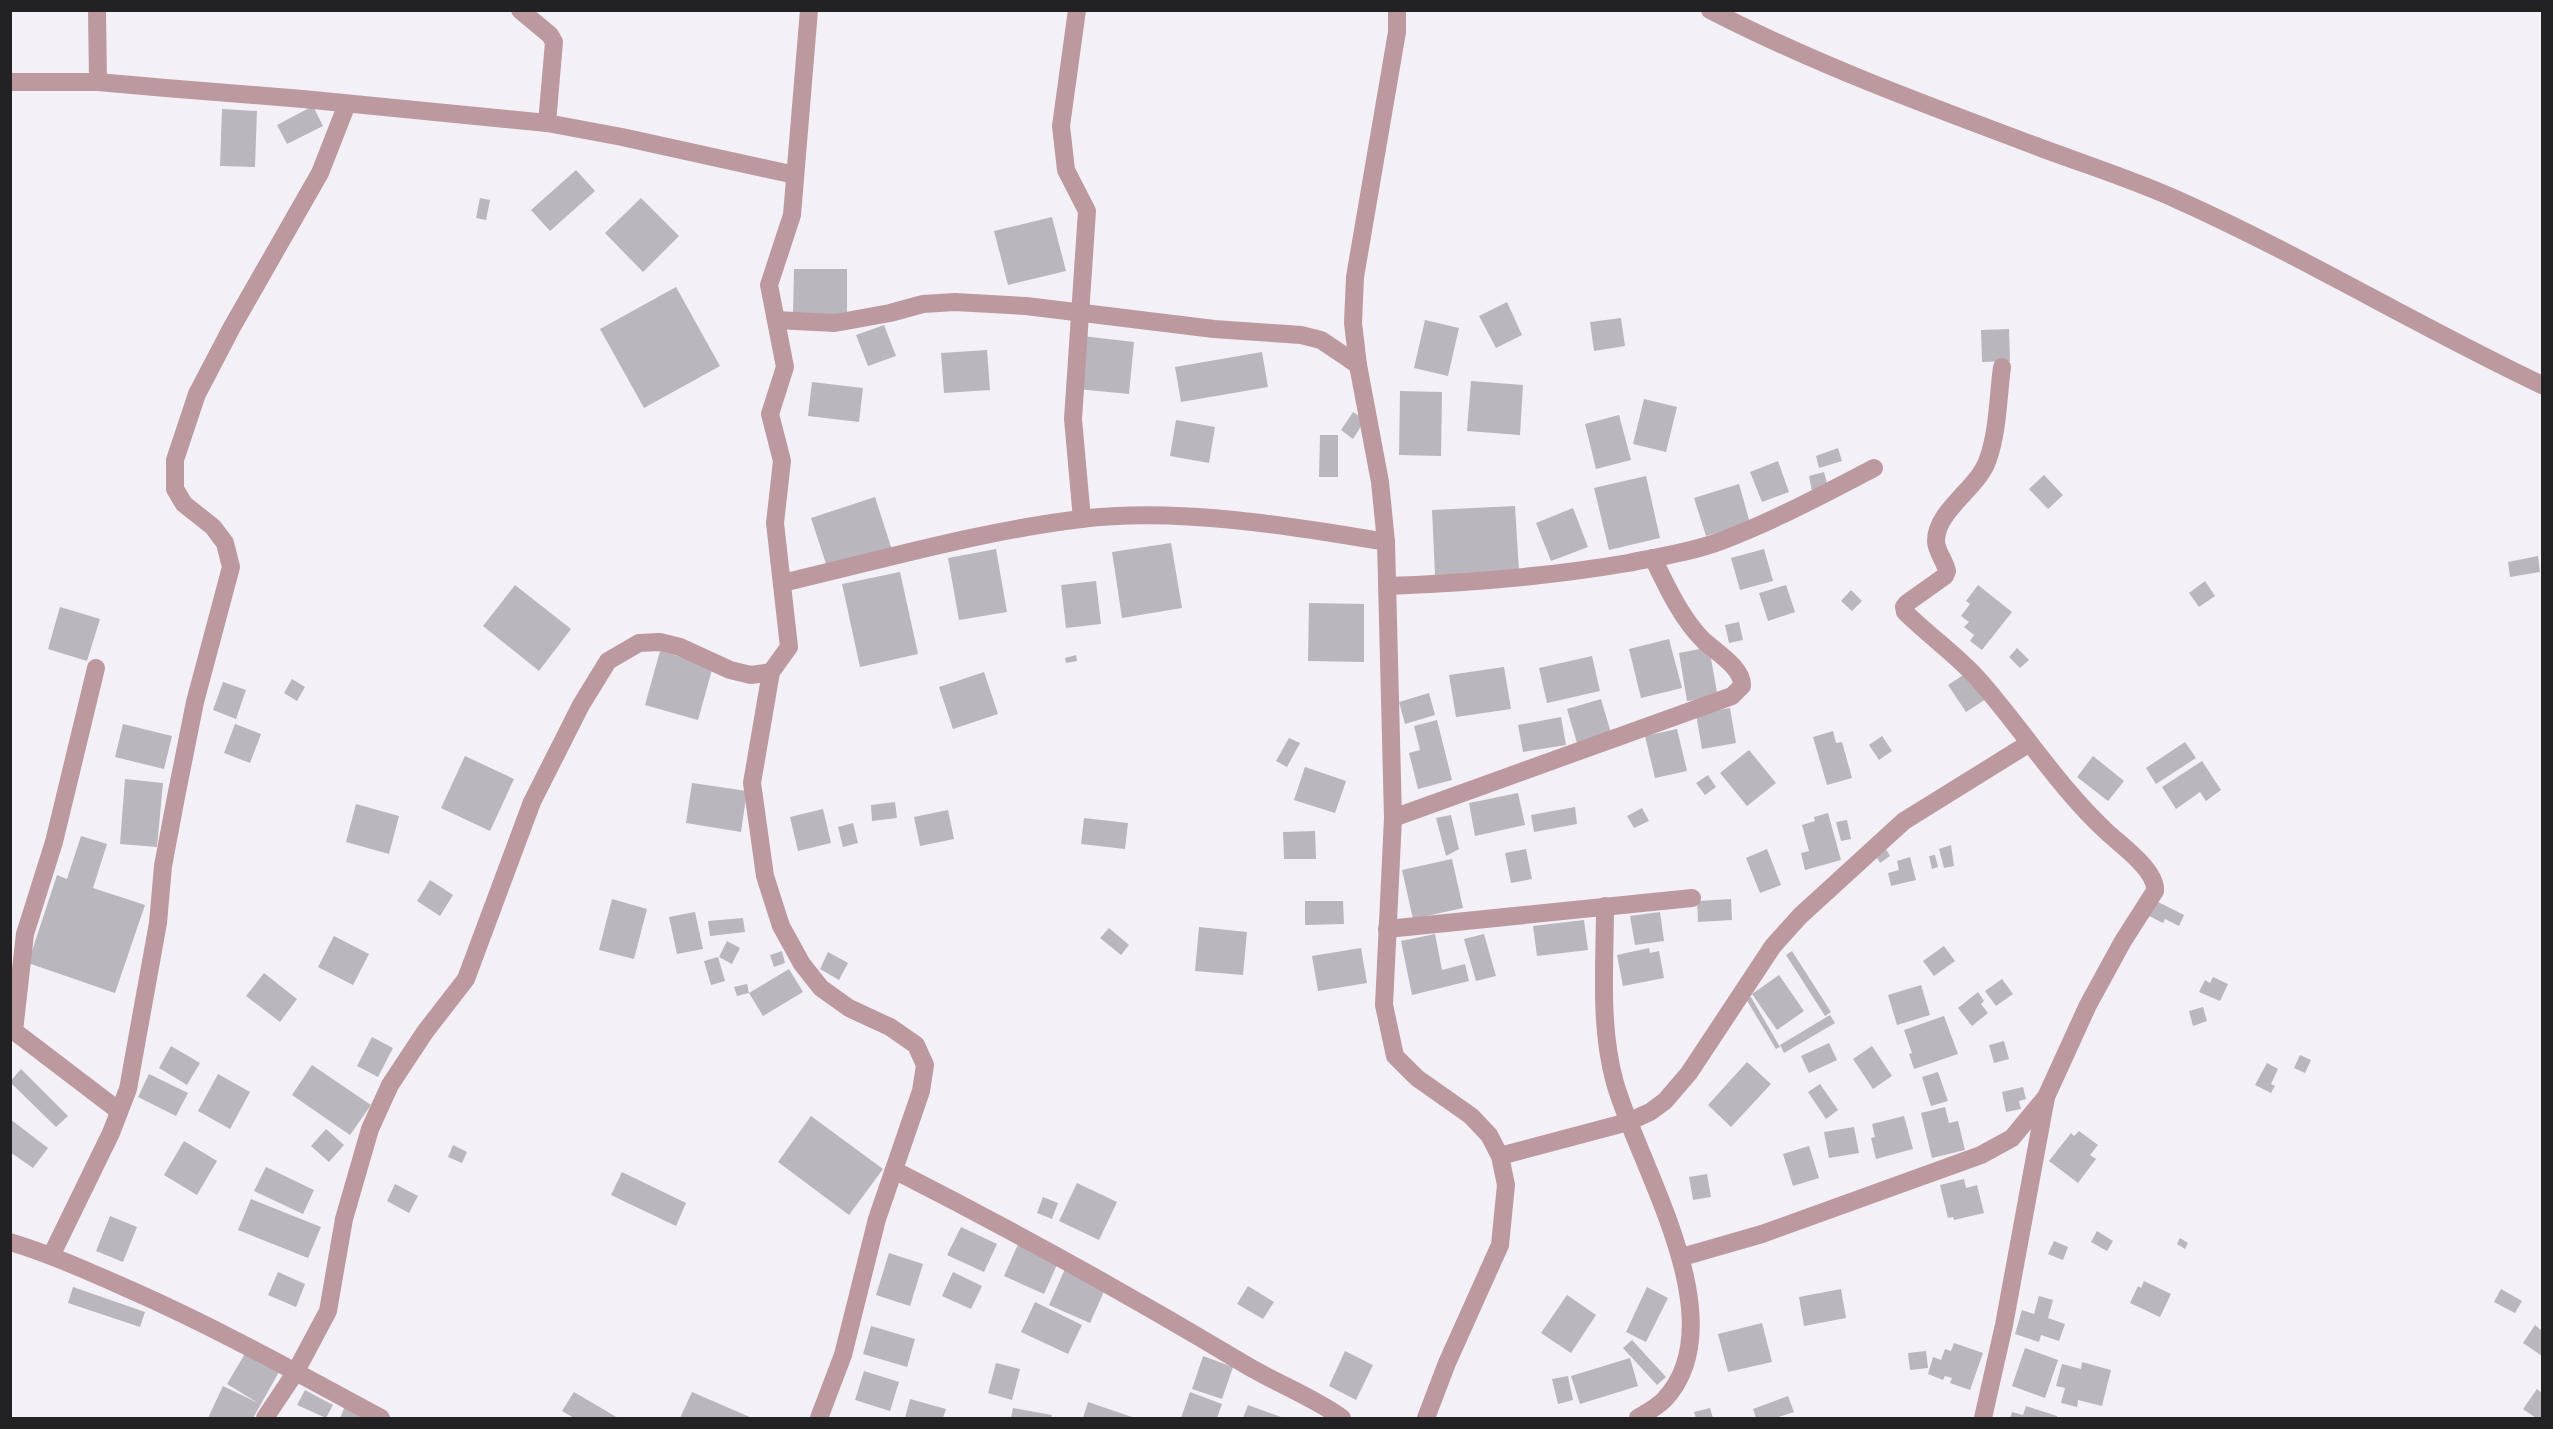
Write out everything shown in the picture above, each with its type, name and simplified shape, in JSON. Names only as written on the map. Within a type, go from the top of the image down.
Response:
[{"type":"street","points":[[97,10],[98,82]]},
{"type":"street","points":[[520,10],[550,35],[554,42],[547,123]]},
{"type":"street","points":[[809,10],[792,214],[769,285],[784,367],[770,414],[782,461],[775,523],[789,647],[771,672],[752,783],[765,876],[781,926],[802,964],[821,988],[849,1008],[890,1027],[916,1045],[922,1053],[925,1076],[877,1219],[843,1355],[819,1419]]},
{"type":"street","points":[[1077,10],[1061,126],[1066,170],[1087,211],[1073,418],[1082,519]]},
{"type":"street","points":[[1397,10],[1397,32],[1355,277],[1353,323],[1358,365],[1380,482],[1386,542],[1393,818],[1384,1005],[1395,1056],[1417,1078],[1472,1116],[1489,1135],[1500,1156],[1506,1185],[1500,1245],[1447,1363],[1426,1419]]},
{"type":"street","points":[[1710,10],[1767,40],[1954,115],[2176,199],[2295,255],[2405,316],[2542,385]]},
{"type":"street","points":[[10,82],[98,82],[547,123],[795,175]]},
{"type":"street","points":[[52,1254],[111,1133],[128,1089],[158,923],[163,866],[195,702],[231,567],[225,543],[213,527],[184,504],[175,489],[175,460],[197,394],[237,317],[320,173],[347,104]]},
{"type":"street","points":[[776,320],[835,323],[923,304],[1026,306],[1214,329],[1301,335],[1321,340],[1358,365]]},
{"type":"street","points":[[1983,1419],[2004,1325],[2046,1097],[2088,1005],[2123,941],[2156,891],[2156,884],[2148,870],[2095,821],[2028,744],[1979,680],[1910,617],[1904,607],[1945,576],[1947,571],[1936,541],[1940,526],[1954,505],[1972,486],[1989,458],[2002,367]]},
{"type":"street","points":[[1387,586],[1485,582],[1544,576],[1653,558],[1719,541],[1792,511],[1874,468]]},
{"type":"street","points":[[782,583],[934,548],[1082,519],[1142,516],[1212,520],[1301,528],[1386,542]]},
{"type":"street","points":[[1393,818],[1648,727],[1732,696],[1739,691],[1742,686],[1740,676],[1702,639],[1674,602],[1653,558]]},
{"type":"street","points":[[265,1419],[296,1373],[328,1311],[344,1219],[369,1129],[390,1085],[424,1032],[466,979],[532,802],[581,705],[608,661],[639,643],[660,642],[680,647],[730,670],[751,675],[771,672]]},
{"type":"street","points":[[96,668],[54,842],[25,934],[12,1030],[119,1112]]},
{"type":"street","points":[[1500,1156],[1628,1122],[1650,1112],[1665,1101],[1689,1073],[1773,946],[1830,888],[1904,821],[2028,744]]},
{"type":"street","points":[[1387,929],[1692,898]]},
{"type":"street","points":[[1605,906],[1608,1043],[1615,1081],[1628,1122],[1660,1194],[1682,1257],[1691,1336],[1685,1363],[1663,1410],[1638,1419]]},
{"type":"street","points":[[1682,1257],[1762,1234],[1981,1155],[2012,1138],[2046,1097]]},
{"type":"street","points":[[894,1170],[1086,1270],[1255,1371],[1329,1408],[1342,1419]]},
{"type":"street","points":[[10,1242],[52,1254],[180,1311],[381,1419]]},
{"type":"building","points":[[313,106],[323,126],[287,144],[277,125]]},
{"type":"building","points":[[222,109],[257,111],[255,167],[220,166]]},
{"type":"building","points":[[576,170],[595,191],[550,231],[531,210]]},
{"type":"building","points":[[480,198],[490,200],[486,220],[476,218]]},
{"type":"building","points":[[641,198],[679,236],[643,272],[605,233]]},
{"type":"building","points":[[1052,217],[1066,271],[1008,285],[994,231]]},
{"type":"building","points":[[794,269],[847,269],[847,316],[793,315]]},
{"type":"building","points":[[676,287],[720,366],[644,408],[600,329]]},
{"type":"building","points":[[1507,302],[1522,335],[1496,348],[1479,316]]},
{"type":"building","points":[[1621,318],[1625,346],[1594,351],[1590,322]]},
{"type":"building","points":[[1425,320],[1459,328],[1448,376],[1414,368]]},
{"type":"building","points":[[884,325],[896,356],[868,366],[856,335]]},
{"type":"building","points":[[2009,329],[2010,361],[1982,362],[1981,330]]},
{"type":"building","points":[[1082,336],[1134,342],[1129,394],[1077,389]]},
{"type":"building","points":[[987,350],[990,390],[944,393],[941,353]]},
{"type":"building","points":[[1262,352],[1268,387],[1181,402],[1175,367]]},
{"type":"building","points":[[1471,381],[1523,385],[1520,435],[1467,431]]},
{"type":"building","points":[[812,382],[863,388],[859,422],[808,416]]},
{"type":"building","points":[[1400,391],[1442,392],[1441,456],[1399,455]]},
{"type":"building","points":[[1644,399],[1677,407],[1666,452],[1633,444]]},
{"type":"building","points":[[1353,412],[1365,420],[1353,439],[1341,430]]},
{"type":"building","points":[[1619,415],[1631,460],[1596,469],[1585,424]]},
{"type":"building","points":[[1176,420],[1215,427],[1209,463],[1170,456]]},
{"type":"building","points":[[1320,435],[1338,435],[1338,477],[1319,477]]},
{"type":"building","points":[[1838,448],[1842,461],[1819,468],[1816,456]]},
{"type":"building","points":[[1778,461],[1789,492],[1762,502],[1750,472]]},
{"type":"building","points":[[1824,472],[1828,487],[1812,491],[1809,476]]},
{"type":"building","points":[[2044,475],[2063,495],[2048,509],[2029,489]]},
{"type":"building","points":[[1646,476],[1660,538],[1609,550],[1594,488]]},
{"type":"building","points":[[1739,484],[1750,523],[1706,536],[1694,498]]},
{"type":"building","points":[[875,497],[892,550],[828,570],[811,518]]},
{"type":"building","points":[[1515,506],[1519,571],[1435,575],[1432,510]]},
{"type":"building","points":[[1573,508],[1588,547],[1551,561],[1536,523]]},
{"type":"building","points":[[1171,543],[1182,608],[1122,618],[1112,552]]},
{"type":"building","points":[[996,549],[1007,612],[959,620],[948,558]]},
{"type":"building","points":[[1764,549],[1773,581],[1740,590],[1731,558]]},
{"type":"building","points":[[2538,556],[2540,572],[2510,577],[2508,562]]},
{"type":"building","points":[[900,572],[918,654],[860,667],[842,584]]},
{"type":"building","points":[[1096,581],[1101,624],[1066,628],[1061,585]]},
{"type":"building","points":[[2205,581],[2215,596],[2199,607],[2189,593]]},
{"type":"building","points":[[515,585],[571,629],[539,671],[483,626]]},
{"type":"building","points":[[1786,585],[1795,612],[1768,621],[1759,593]]},
{"type":"building","points":[[1978,585],[2012,612],[1982,650],[1970,641],[1974,635],[1964,627],[1969,622],[1961,616],[1970,604],[1966,601]]},
{"type":"building","points":[[1851,590],[1862,601],[1852,611],[1841,601]]},
{"type":"building","points":[[1309,603],[1364,604],[1364,662],[1308,661]]},
{"type":"building","points":[[60,607],[100,619],[87,661],[48,649]]},
{"type":"building","points":[[1739,622],[1743,640],[1729,643],[1725,625]]},
{"type":"building","points":[[1669,639],[1682,688],[1641,698],[1629,649]]},
{"type":"building","points":[[1709,647],[1718,698],[1687,701],[1679,653]]},
{"type":"building","points":[[2017,648],[2029,660],[2020,668],[2009,657]]},
{"type":"building","points":[[660,651],[713,666],[698,720],[645,705]]},
{"type":"building","points":[[1076,655],[1077,661],[1066,663],[1065,658]]},
{"type":"building","points":[[1592,656],[1600,691],[1547,703],[1539,668]]},
{"type":"building","points":[[1504,667],[1511,709],[1456,717],[1449,675]]},
{"type":"building","points":[[984,672],[998,714],[953,729],[939,687]]},
{"type":"building","points":[[1968,672],[1986,699],[1966,712],[1948,685]]},
{"type":"building","points":[[292,679],[305,687],[297,701],[284,693]]},
{"type":"building","points":[[223,682],[246,690],[236,719],[213,710]]},
{"type":"building","points":[[1429,693],[1435,715],[1405,724],[1399,702]]},
{"type":"building","points":[[1601,699],[1611,733],[1577,743],[1567,709]]},
{"type":"building","points":[[1730,708],[1736,743],[1702,749],[1696,714]]},
{"type":"building","points":[[1561,717],[1566,745],[1523,752],[1518,725]]},
{"type":"building","points":[[1437,720],[1452,780],[1418,789],[1409,753],[1420,750],[1414,726]]},
{"type":"building","points":[[123,724],[172,736],[164,769],[115,757]]},
{"type":"building","points":[[235,724],[261,734],[250,763],[224,753]]},
{"type":"building","points":[[1677,729],[1687,771],[1655,778],[1645,736]]},
{"type":"building","points":[[1833,731],[1836,743],[1842,742],[1852,778],[1827,785],[1813,737]]},
{"type":"building","points":[[1882,736],[1892,751],[1879,760],[1869,745]]},
{"type":"building","points":[[1289,738],[1300,743],[1287,767],[1276,761]]},
{"type":"building","points":[[2185,742],[2196,758],[2156,784],[2146,768]]},
{"type":"building","points":[[1749,750],[1776,783],[1747,806],[1720,773]]},
{"type":"building","points":[[465,756],[514,779],[490,831],[441,808]]},
{"type":"building","points":[[2093,756],[2124,781],[2108,801],[2077,777]]},
{"type":"building","points":[[2202,761],[2221,790],[2206,801],[2200,792],[2176,809],[2162,787]]},
{"type":"building","points":[[1305,767],[1346,781],[1335,813],[1294,800]]},
{"type":"building","points":[[1708,775],[1716,787],[1705,795],[1696,783]]},
{"type":"building","points":[[125,779],[163,783],[157,847],[120,844]]},
{"type":"building","points":[[692,783],[747,791],[741,832],[686,823]]},
{"type":"building","points":[[1518,793],[1525,825],[1475,836],[1469,803]]},
{"type":"building","points":[[895,802],[897,818],[872,821],[871,805]]},
{"type":"building","points":[[356,804],[399,816],[389,854],[346,842]]},
{"type":"building","points":[[1575,807],[1577,824],[1534,832],[1531,815]]},
{"type":"building","points":[[1642,808],[1649,821],[1634,828],[1627,816]]},
{"type":"building","points":[[823,809],[831,843],[798,851],[790,817]]},
{"type":"building","points":[[948,810],[954,839],[920,846],[914,817]]},
{"type":"building","points":[[1828,813],[1841,860],[1805,870],[1801,853],[1809,851],[1802,825],[1815,821],[1814,817]]},
{"type":"building","points":[[1451,815],[1459,849],[1446,856],[1436,818]]},
{"type":"building","points":[[1084,818],[1128,823],[1125,849],[1081,844]]},
{"type":"building","points":[[1847,820],[1851,839],[1841,841],[1836,822]]},
{"type":"building","points":[[853,823],[858,843],[843,847],[838,827]]},
{"type":"building","points":[[1315,831],[1316,859],[1284,859],[1283,832]]},
{"type":"building","points":[[81,836],[107,844],[93,888],[145,905],[115,993],[28,963],[57,875],[67,879]]},
{"type":"building","points":[[1951,845],[1954,866],[1944,868],[1939,849]]},
{"type":"building","points":[[1526,849],[1532,879],[1511,883],[1505,853]]},
{"type":"building","points":[[1767,849],[1781,885],[1760,893],[1746,858]]},
{"type":"building","points":[[1886,849],[1890,856],[1880,863],[1876,856]]},
{"type":"building","points":[[1935,855],[1938,867],[1932,869],[1929,856]]},
{"type":"building","points":[[1910,857],[1916,880],[1891,886],[1888,873],[1899,870],[1897,861]]},
{"type":"building","points":[[1452,859],[1463,908],[1413,919],[1402,870]]},
{"type":"building","points":[[430,880],[453,895],[440,916],[417,901]]},
{"type":"building","points":[[612,899],[647,909],[634,959],[599,950]]},
{"type":"building","points":[[1731,899],[1732,920],[1698,922],[1697,901]]},
{"type":"building","points":[[1305,901],[1343,901],[1344,924],[1305,925]]},
{"type":"building","points":[[2156,901],[2184,915],[2179,926],[2165,919],[2163,923],[2149,916]]},
{"type":"building","points":[[695,912],[703,949],[677,954],[669,917]]},
{"type":"building","points":[[1660,912],[1664,941],[1635,945],[1630,916]]},
{"type":"building","points":[[743,918],[745,932],[710,936],[708,921]]},
{"type":"building","points":[[1584,920],[1588,950],[1537,956],[1533,926]]},
{"type":"building","points":[[1199,927],[1247,932],[1243,975],[1195,971]]},
{"type":"building","points":[[1109,928],[1129,945],[1121,955],[1100,938]]},
{"type":"building","points":[[1435,934],[1442,970],[1465,964],[1469,981],[1412,995],[1401,941]]},
{"type":"building","points":[[1484,934],[1496,976],[1476,981],[1464,939]]},
{"type":"building","points":[[334,936],[369,954],[353,985],[318,967]]},
{"type":"building","points":[[727,941],[740,948],[732,964],[719,957]]},
{"type":"building","points":[[1944,946],[1955,961],[1934,976],[1923,961]]},
{"type":"building","points":[[1361,948],[1367,983],[1318,991],[1312,956]]},
{"type":"building","points":[[1649,948],[1650,953],[1659,951],[1664,978],[1623,986],[1617,955]]},
{"type":"building","points":[[782,951],[785,963],[774,967],[770,955]]},
{"type":"building","points":[[1792,951],[1831,1012],[1825,1016],[1786,955]]},
{"type":"building","points":[[828,952],[848,963],[839,980],[820,969]]},
{"type":"building","points":[[718,957],[725,981],[711,985],[704,961]]},
{"type":"building","points":[[789,969],[803,992],[763,1016],[749,993]]},
{"type":"building","points":[[264,973],[297,999],[280,1022],[246,996]]},
{"type":"building","points":[[1779,975],[1804,1011],[1777,1030],[1752,994]]},
{"type":"building","points":[[2213,977],[2228,984],[2220,1001],[2199,992],[2205,980],[2210,983]]},
{"type":"building","points":[[2002,979],[2013,994],[1996,1006],[1985,991]]},
{"type":"building","points":[[747,984],[749,993],[737,996],[734,987]]},
{"type":"building","points":[[1921,985],[1930,1015],[1897,1025],[1888,995]]},
{"type":"building","points":[[1978,992],[1984,1001],[1981,1004],[1988,1013],[1972,1026],[1958,1008]]},
{"type":"building","points":[[1751,997],[1780,1047],[1776,1049],[1746,999]]},
{"type":"building","points":[[2203,1007],[2207,1021],[2193,1026],[2189,1011]]},
{"type":"building","points":[[1830,1015],[1835,1023],[1784,1053],[1780,1045]]},
{"type":"building","points":[[1944,1016],[1958,1054],[1914,1069],[1909,1054],[1912,1053],[1904,1030]]},
{"type":"building","points":[[372,1037],[393,1048],[378,1077],[357,1066]]},
{"type":"building","points":[[2004,1041],[2009,1059],[1994,1063],[1989,1045]]},
{"type":"building","points":[[1829,1043],[1837,1060],[1809,1073],[1801,1056]]},
{"type":"building","points":[[171,1046],[200,1063],[187,1085],[159,1068]]},
{"type":"building","points":[[1872,1046],[1892,1076],[1873,1089],[1853,1059]]},
{"type":"building","points":[[2300,1055],[2311,1060],[2305,1073],[2294,1068]]},
{"type":"building","points":[[1747,1062],[1771,1084],[1731,1127],[1708,1105]]},
{"type":"building","points":[[2267,1063],[2278,1069],[2271,1084],[2275,1086],[2271,1093],[2255,1085]]},
{"type":"building","points":[[312,1065],[371,1105],[350,1135],[292,1095]]},
{"type":"building","points":[[21,1069],[68,1116],[56,1127],[10,1082]]},
{"type":"building","points":[[1938,1072],[1948,1101],[1931,1106],[1922,1077]]},
{"type":"building","points":[[149,1074],[188,1093],[176,1116],[138,1097]]},
{"type":"building","points":[[218,1074],[250,1092],[230,1129],[198,1111]]},
{"type":"building","points":[[1820,1084],[1838,1110],[1826,1119],[1808,1092]]},
{"type":"building","points":[[2023,1087],[2026,1099],[2019,1101],[2021,1109],[2006,1112],[2002,1092]]},
{"type":"building","points":[[1945,1107],[1949,1123],[1958,1121],[1965,1150],[1932,1158],[1921,1113]]},
{"type":"building","points":[[811,1116],[883,1169],[849,1215],[778,1162]]},
{"type":"building","points":[[1904,1116],[1913,1149],[1876,1159],[1871,1138],[1875,1137],[1872,1124]]},
{"type":"building","points":[[10,1119],[48,1148],[33,1168],[10,1152]]},
{"type":"building","points":[[1854,1127],[1859,1153],[1829,1158],[1824,1132]]},
{"type":"building","points":[[326,1129],[344,1145],[329,1162],[311,1146]]},
{"type":"building","points":[[2079,1131],[2098,1145],[2090,1155],[2096,1159],[2078,1183],[2049,1161],[2071,1133],[2074,1136]]},
{"type":"building","points":[[184,1141],[217,1161],[197,1195],[164,1175]]},
{"type":"building","points":[[453,1145],[467,1152],[462,1163],[448,1157]]},
{"type":"building","points":[[1809,1146],[1819,1178],[1793,1186],[1783,1154]]},
{"type":"building","points":[[266,1167],[314,1190],[303,1214],[254,1191]]},
{"type":"building","points":[[622,1172],[686,1203],[676,1226],[611,1195]]},
{"type":"building","points":[[1707,1174],[1711,1197],[1693,1200],[1689,1177]]},
{"type":"building","points":[[1964,1179],[1966,1188],[1977,1185],[1984,1213],[1954,1220],[1953,1217],[1948,1218],[1940,1185]]},
{"type":"building","points":[[1077,1183],[1117,1202],[1099,1240],[1059,1221]]},
{"type":"building","points":[[395,1184],[418,1196],[409,1213],[387,1201]]},
{"type":"building","points":[[1043,1197],[1058,1203],[1052,1219],[1037,1213]]},
{"type":"building","points":[[251,1199],[321,1227],[308,1258],[238,1230]]},
{"type":"building","points":[[110,1216],[137,1227],[123,1262],[96,1251]]},
{"type":"building","points":[[961,1227],[997,1244],[984,1272],[947,1255]]},
{"type":"building","points":[[2097,1231],[2113,1241],[2107,1251],[2091,1242]]},
{"type":"building","points":[[2180,1238],[2188,1243],[2185,1249],[2177,1244]]},
{"type":"building","points":[[2054,1241],[2068,1247],[2063,1260],[2048,1254]]},
{"type":"building","points":[[1019,1242],[1059,1260],[1044,1294],[1004,1276]]},
{"type":"building","points":[[889,1253],[923,1264],[910,1306],[876,1295]]},
{"type":"building","points":[[1065,1269],[1106,1287],[1090,1323],[1049,1305]]},
{"type":"building","points":[[278,1272],[305,1284],[296,1307],[268,1295]]},
{"type":"building","points":[[953,1272],[982,1286],[971,1309],[942,1296]]},
{"type":"building","points":[[2144,1281],[2171,1294],[2160,1317],[2130,1303],[2138,1286],[2141,1288]]},
{"type":"building","points":[[1248,1286],[1274,1302],[1263,1319],[1237,1304]]},
{"type":"building","points":[[73,1287],[145,1312],[140,1327],[68,1303]]},
{"type":"building","points":[[1647,1287],[1668,1298],[1646,1342],[1626,1332]]},
{"type":"building","points":[[1841,1289],[1846,1318],[1804,1326],[1799,1297]]},
{"type":"building","points":[[2501,1289],[2522,1301],[2515,1313],[2494,1302]]},
{"type":"building","points":[[1567,1295],[1596,1315],[1571,1353],[1541,1333]]},
{"type":"building","points":[[2039,1296],[2053,1300],[2048,1318],[2065,1324],[2059,1341],[2041,1335],[2039,1342],[2015,1334],[2022,1310],[2034,1314]]},
{"type":"building","points":[[1035,1302],[1082,1325],[1068,1354],[1021,1332]]},
{"type":"building","points":[[1762,1323],[1772,1362],[1728,1372],[1718,1334]]},
{"type":"building","points":[[2535,1325],[2542,1331],[2542,1356],[2523,1343]]},
{"type":"building","points":[[871,1326],[915,1339],[907,1367],[863,1354]]},
{"type":"building","points":[[1632,1340],[1666,1377],[1657,1385],[1623,1348]]},
{"type":"building","points":[[1954,1343],[1983,1353],[1970,1390],[1950,1383],[1952,1378],[1945,1376],[1943,1380],[1928,1374],[1933,1357],[1941,1360],[1945,1349],[1951,1351]]},
{"type":"building","points":[[2025,1348],[2058,1360],[2045,1398],[2012,1386]]},
{"type":"building","points":[[1345,1351],[1373,1365],[1356,1400],[1329,1386]]},
{"type":"building","points":[[1926,1351],[1928,1368],[1910,1370],[1908,1353]]},
{"type":"building","points":[[246,1352],[279,1372],[253,1418],[208,1418],[223,1386],[258,1403],[227,1384]]},
{"type":"building","points":[[1203,1356],[1233,1367],[1222,1399],[1192,1389]]},
{"type":"building","points":[[1630,1358],[1638,1386],[1580,1404],[1571,1376]]},
{"type":"building","points":[[2082,1362],[2111,1370],[2102,1406],[2078,1400],[2077,1407],[2061,1403],[2065,1388],[2056,1386],[2062,1364],[2081,1369]]},
{"type":"building","points":[[996,1363],[1020,1369],[1012,1400],[988,1393]]},
{"type":"building","points":[[864,1371],[899,1382],[890,1411],[855,1400]]},
{"type":"building","points":[[1568,1376],[1573,1400],[1558,1404],[1552,1379]]},
{"type":"building","points":[[2537,1389],[2542,1393],[2542,1418],[2536,1418],[2523,1409]]},
{"type":"building","points":[[305,1390],[333,1405],[326,1418],[297,1405]]},
{"type":"building","points":[[574,1392],[618,1418],[574,1418],[562,1411]]},
{"type":"building","points":[[692,1392],[752,1418],[680,1418]]},
{"type":"building","points":[[1190,1392],[1222,1404],[1217,1418],[1181,1418]]},
{"type":"building","points":[[1788,1396],[1794,1412],[1776,1418],[1756,1418],[1753,1409]]},
{"type":"building","points":[[910,1399],[946,1409],[943,1418],[905,1418]]},
{"type":"building","points":[[1088,1402],[1135,1418],[1083,1418]]},
{"type":"building","points":[[1248,1405],[1284,1418],[1243,1418]]},
{"type":"building","points":[[345,1406],[363,1414],[362,1418],[340,1418]]},
{"type":"building","points":[[2026,1406],[2057,1416],[2057,1418],[2010,1418],[2012,1412],[2023,1415]]},
{"type":"building","points":[[1013,1408],[1052,1415],[1051,1418],[1011,1418]]},
{"type":"building","points":[[1710,1408],[1713,1418],[1696,1418],[1694,1412]]}]
